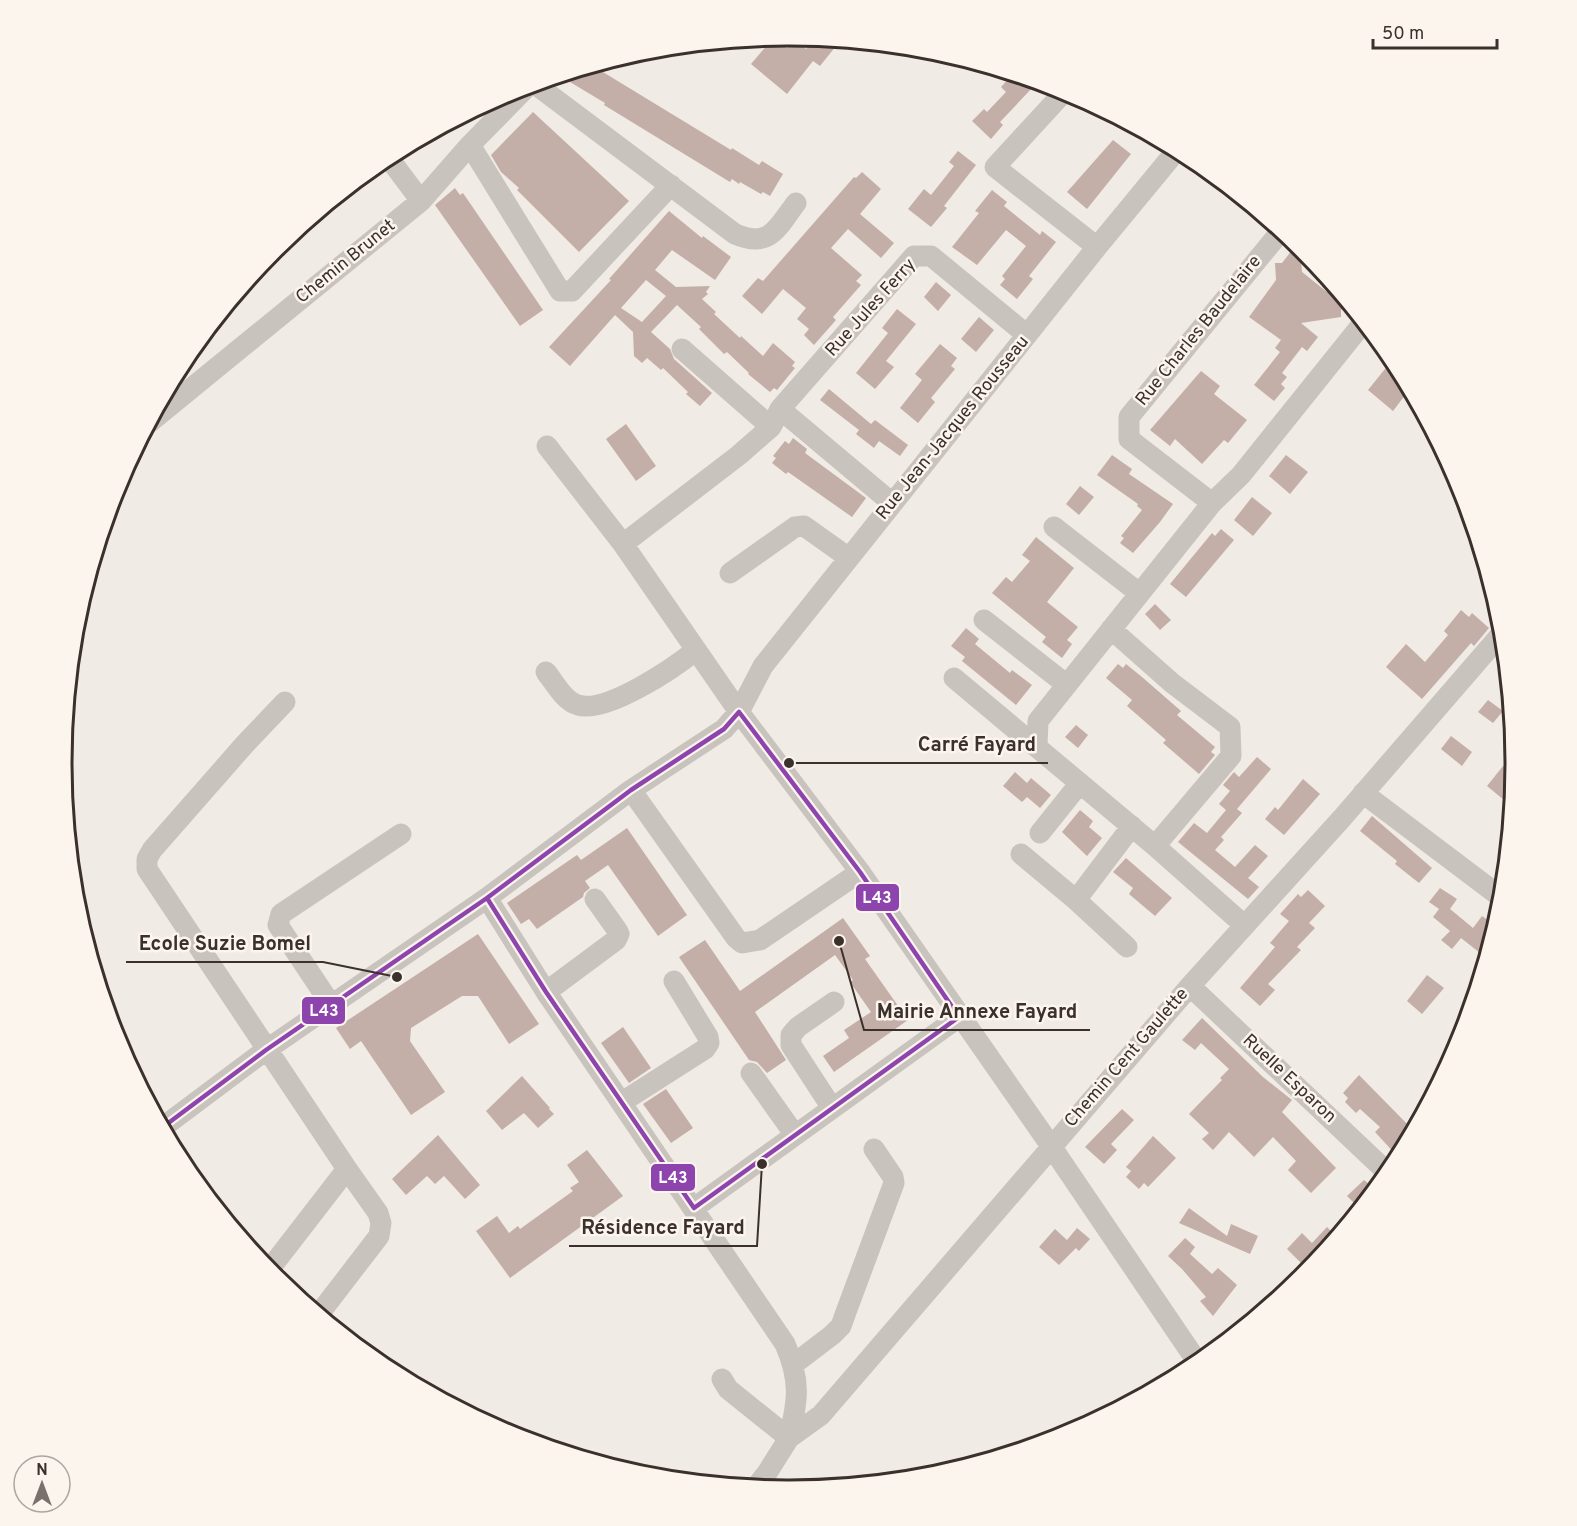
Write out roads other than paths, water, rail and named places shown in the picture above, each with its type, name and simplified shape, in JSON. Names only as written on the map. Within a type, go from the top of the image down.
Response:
[{"type":"street","points":[[544,90],[735,234],[748,240],[759,240],[772,233],[796,203]]},
{"type":"street","points":[[1058,99],[995,167],[1097,247]]},
{"type":"street","name":"Chemin Brunet","points":[[166,409],[421,201],[470,145],[513,102]]},
{"type":"street","points":[[470,145],[561,291],[572,291],[671,185]]},
{"type":"street","name":"Rue Jean-Jacques Rousseau","points":[[169,1123],[266,1050],[487,898],[631,790],[724,729],[739,712],[763,666],[1171,157]]},
{"type":"street","points":[[394,165],[421,201]]},
{"type":"street","name":"Rue Charles Baudelaire","points":[[1212,503],[1129,439],[1129,417],[1276,238]]},
{"type":"street","name":"Rue Jules Ferry","points":[[623,544],[739,456],[776,418],[914,256],[932,256],[1027,335]]},
{"type":"street","points":[[1037,746],[1038,721],[1212,503],[1241,475],[1358,328]]},
{"type":"street","points":[[682,349],[892,503]]},
{"type":"street","points":[[547,446],[623,544],[739,712],[860,872],[1051,1146],[1193,1355]]},
{"type":"street","points":[[730,573],[795,527],[804,526],[849,558]]},
{"type":"street","points":[[1054,527],[1139,593]]},
{"type":"street","points":[[984,620],[1067,685]]},
{"type":"street","points":[[1111,629],[1172,683],[1230,726],[1231,756],[1155,846]]},
{"type":"street","name":"Chemin Cent Gaulette","points":[[762,1479],[789,1438],[820,1415],[1190,986],[1494,642]]},
{"type":"street","points":[[546,672],[565,696],[576,705],[592,707],[658,678],[696,650]]},
{"type":"street","points":[[954,678],[1132,826],[1244,925]]},
{"type":"street","points":[[285,702],[152,850],[147,859],[147,869],[266,1050],[378,1213],[381,1223],[379,1236],[324,1309]]},
{"type":"street","points":[[1040,833],[1080,783]]},
{"type":"street","points":[[631,790],[736,939],[742,944],[760,940],[860,872]]},
{"type":"street","points":[[1363,793],[1493,891]]},
{"type":"street","points":[[1076,900],[1132,826]]},
{"type":"street","points":[[332,1006],[278,926],[278,920],[281,914],[401,834]]},
{"type":"street","points":[[1021,854],[1127,947]]},
{"type":"street","points":[[487,898],[546,992],[785,1344],[794,1364],[797,1402],[789,1438],[728,1389],[722,1379]]},
{"type":"street","points":[[546,992],[616,940],[619,934],[617,930],[595,899]]},
{"type":"street","points":[[622,1102],[705,1048],[709,1043],[708,1037],[674,981]]},
{"type":"street","name":"Ruelle Esparon","points":[[1190,986],[1381,1166]]},
{"type":"street","points":[[832,1108],[791,1045],[791,1035],[798,1027],[834,1002]]},
{"type":"street","points":[[693,1208],[959,1017]]},
{"type":"street","points":[[751,1073],[795,1135]]},
{"type":"street","points":[[794,1364],[841,1326],[894,1184],[893,1177],[874,1149]]},
{"type":"street","points":[[274,1262],[347,1168]]},
{"type":"place","name":"Carré Fayard","points":[[789,763]]},
{"type":"place","name":"Mairie Annexe Fayard","points":[[839,941]]},
{"type":"place","name":"Ecole Suzie Bomel","points":[[397,977]]},
{"type":"place","name":"Résidence Fayard","points":[[762,1164]]}]
